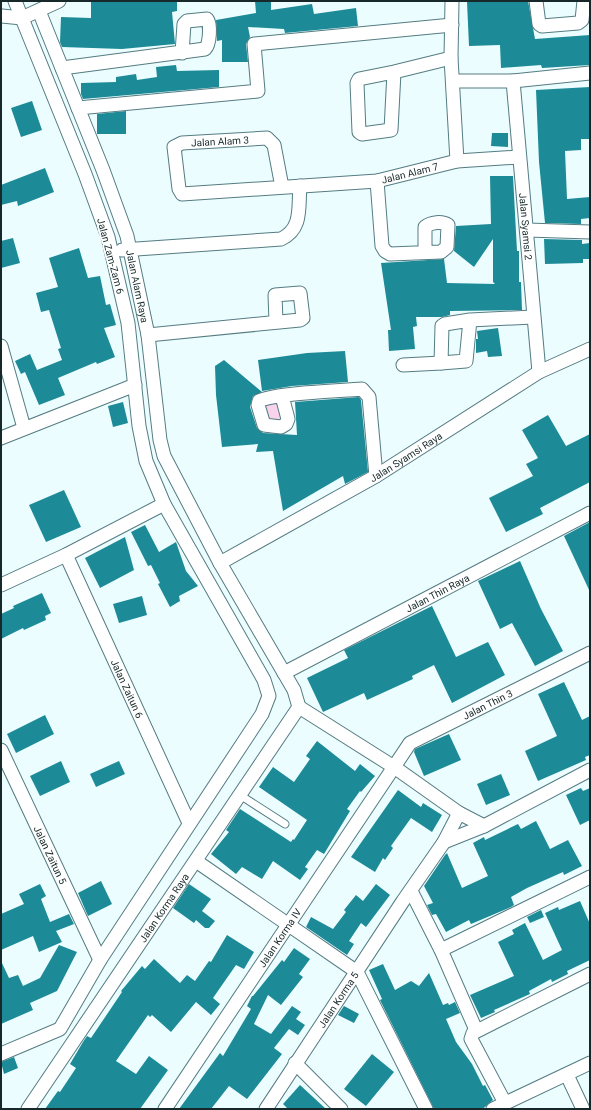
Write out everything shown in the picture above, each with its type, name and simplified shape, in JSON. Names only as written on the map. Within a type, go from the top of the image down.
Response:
[{"type":"street","points":[[1,16],[22,18],[60,1]]},
{"type":"street","points":[[452,1],[451,58],[457,161]]},
{"type":"street","points":[[536,1],[539,24],[542,26],[578,23],[582,20],[584,1]]},
{"type":"street","points":[[1,16],[19,2]]},
{"type":"street","name":"Jalan Zam-Zam 6","points":[[19,2],[22,18],[85,174],[112,252],[128,323],[139,426],[146,461],[164,504],[264,680],[269,696],[262,714],[189,823]]},
{"type":"street","name":"Jalan Alam Raya","points":[[39,11],[103,170],[131,249],[148,335],[160,440],[164,456],[220,563],[298,696],[299,707]]},
{"type":"street","points":[[78,108],[258,91],[254,44],[452,25]]},
{"type":"street","points":[[62,68],[182,53]]},
{"type":"street","points":[[394,72],[390,130],[362,134],[359,132],[357,81],[362,78],[451,58]]},
{"type":"street","points":[[453,81],[513,81],[590,73]]},
{"type":"street","name":"Jalan Syamsi 2","points":[[513,81],[539,372]]},
{"type":"street","name":"Jalan Alam 3","points":[[282,187],[274,145],[267,138],[182,143],[174,147],[179,190],[182,194],[300,186]]},
{"type":"street","name":"Jalan Alam 7","points":[[300,186],[377,181],[457,161],[519,157]]},
{"type":"street","points":[[377,181],[382,246],[385,251],[390,254],[425,253]]},
{"type":"street","points":[[112,252],[131,249],[281,239],[293,231],[297,226],[300,186]]},
{"type":"street","points":[[527,230],[590,232]]},
{"type":"street","points":[[441,363],[442,326],[450,322],[533,317]]},
{"type":"street","points":[[403,365],[466,361],[470,320]]},
{"type":"street","points":[[148,335],[276,322]]},
{"type":"street","points":[[1,346],[24,428]]},
{"type":"street","name":"Jalan Syamsi Raya","points":[[220,563],[376,476],[539,372],[590,349]]},
{"type":"street","points":[[1,438],[135,385]]},
{"type":"street","points":[[282,396],[362,389],[366,391],[369,397],[376,476]]},
{"type":"street","points":[[1,585],[66,555],[164,504]]},
{"type":"street","name":"Jalan Thin Raya","points":[[284,673],[590,513]]},
{"type":"street","name":"Jalan Zaitun 6","points":[[66,555],[189,823]]},
{"type":"street","name":"Jalan Thin 3","points":[[394,767],[410,743],[415,740],[590,653]]},
{"type":"street","points":[[299,707],[394,767],[460,814],[484,826]]},
{"type":"street","name":"Jalan Korma Raya","points":[[28,1109],[299,707]]},
{"type":"street","name":"Jalan Zaitun 5","points":[[1,750],[100,960]]},
{"type":"street","name":"Jalan Korma IV","points":[[165,1109],[394,767]]},
{"type":"street","points":[[444,842],[484,826],[590,770]]},
{"type":"street","name":"Jalan Korma 5","points":[[266,1109],[295,1063],[444,842],[460,814]]},
{"type":"street","points":[[1,1054],[60,1029],[100,960],[189,823]]},
{"type":"street","points":[[196,861],[357,972],[426,1109]]},
{"type":"street","points":[[441,950],[590,877]]},
{"type":"street","points":[[411,891],[441,950],[476,1030]]},
{"type":"street","points":[[590,974],[476,1030],[471,1039],[499,1106],[590,1063]]},
{"type":"street","points":[[295,1063],[341,1109]]},
{"type":"street","points":[[567,1075],[583,1109]]},
{"type":"lane","points":[[240,795],[285,824]]},
{"type":"shaded area","points":[[279,399],[286,424],[264,425],[259,401]]},
{"type":"building","points":[[91,1],[177,1],[177,11],[172,12],[175,44],[122,49],[62,47],[60,42],[61,17],[91,18]]},
{"type":"building","points":[[255,1],[271,1],[271,10],[312,4],[314,14],[356,8],[358,26],[285,33],[284,29],[248,27],[250,37],[246,44],[248,62],[222,62],[222,40],[217,41],[216,20],[256,13]]},
{"type":"building","points":[[528,1],[535,39],[590,35],[590,65],[542,68],[541,65],[501,68],[500,45],[469,46],[467,2]]},
{"type":"building","points":[[176,65],[177,71],[219,70],[219,87],[83,99],[81,94],[81,83],[116,82],[116,77],[136,74],[137,80],[157,77],[156,67]]},
{"type":"building","points":[[590,87],[590,139],[581,139],[581,150],[565,151],[567,199],[590,197],[590,218],[581,219],[581,224],[545,223],[539,162],[536,90]]},
{"type":"building","points":[[32,101],[42,130],[21,137],[11,108]]},
{"type":"building","points":[[126,111],[126,134],[97,134],[97,114]]},
{"type":"building","points":[[492,133],[508,133],[508,147],[491,146]]},
{"type":"building","points":[[45,168],[54,192],[18,206],[17,201],[1,205],[1,185]]},
{"type":"building","points":[[490,176],[513,176],[522,310],[450,311],[450,315],[442,317],[416,317],[417,326],[413,327],[415,349],[389,351],[388,330],[391,330],[381,263],[444,259],[447,283],[495,284],[493,282],[493,239],[474,267],[454,251],[456,226],[491,224]]},
{"type":"building","points":[[13,238],[20,263],[1,268],[1,241]]},
{"type":"building","points":[[544,239],[582,240],[582,244],[590,243],[590,259],[583,259],[583,263],[545,264]]},
{"type":"building","points":[[79,248],[88,278],[100,276],[106,305],[110,304],[116,325],[104,328],[115,357],[97,364],[96,362],[58,378],[65,395],[39,405],[25,372],[21,374],[15,361],[30,354],[37,370],[62,360],[58,349],[61,348],[49,310],[41,312],[36,293],[58,287],[49,258]]},
{"type":"building","points":[[498,328],[502,356],[488,357],[487,351],[476,353],[476,339],[478,339],[477,331]]},
{"type":"building","points":[[345,351],[348,382],[292,386],[262,391],[258,360],[307,353]]},
{"type":"building","points":[[224,360],[262,392],[253,396],[250,407],[257,428],[263,433],[297,435],[295,402],[359,397],[361,400],[368,472],[345,484],[343,476],[283,511],[273,451],[256,452],[258,444],[222,447],[216,395],[215,366]]},
{"type":"building","points":[[123,402],[128,423],[113,427],[108,406]]},
{"type":"building","points":[[548,415],[566,446],[590,434],[590,482],[540,508],[543,514],[506,532],[489,498],[533,476],[526,464],[538,458],[522,430]]},
{"type":"building","points":[[64,490],[81,527],[46,542],[29,505]]},
{"type":"building","points":[[590,522],[590,592],[564,536]]},
{"type":"building","points":[[145,525],[159,552],[176,542],[186,571],[198,586],[179,596],[180,601],[170,607],[158,584],[160,583],[151,565],[148,566],[131,532]]},
{"type":"building","points":[[125,537],[134,570],[100,588],[85,558]]},
{"type":"building","points":[[520,561],[541,609],[563,651],[535,666],[512,623],[500,629],[478,581]]},
{"type":"building","points":[[42,593],[51,613],[45,616],[46,620],[24,630],[23,628],[1,639],[1,614],[14,608],[13,606]]},
{"type":"building","points":[[142,596],[147,615],[119,623],[113,604]]},
{"type":"building","points":[[432,606],[456,657],[488,642],[505,675],[452,703],[434,665],[412,676],[413,679],[367,700],[364,693],[323,712],[307,678],[348,658],[344,650]]},
{"type":"building","points":[[564,682],[582,720],[590,716],[590,755],[585,757],[586,760],[538,781],[525,751],[557,736],[538,694]]},
{"type":"building","points":[[45,715],[54,734],[16,753],[7,734]]},
{"type":"building","points":[[449,734],[461,760],[424,776],[414,752],[415,749]]},
{"type":"building","points":[[317,741],[355,771],[360,764],[375,776],[361,792],[360,791],[347,809],[350,811],[324,854],[317,850],[305,867],[308,869],[300,880],[273,861],[262,879],[242,867],[236,874],[211,854],[229,832],[226,830],[240,809],[291,842],[293,839],[294,840],[307,820],[259,787],[273,767],[294,782],[310,759],[306,756]]},
{"type":"building","points":[[61,761],[70,782],[40,796],[30,776]]},
{"type":"building","points":[[119,761],[125,774],[96,787],[90,774]]},
{"type":"building","points":[[501,774],[510,795],[486,805],[477,784]]},
{"type":"building","points":[[581,788],[583,791],[590,788],[590,820],[580,825],[566,795]]},
{"type":"building","points":[[398,790],[421,807],[423,803],[442,815],[432,832],[411,818],[391,846],[393,848],[385,860],[383,858],[375,872],[351,857]]},
{"type":"building","points":[[536,821],[550,849],[568,840],[582,866],[564,875],[563,872],[511,897],[514,905],[511,907],[471,924],[469,920],[446,932],[436,914],[432,915],[427,905],[433,903],[424,886],[445,855],[447,853],[462,888],[488,876],[473,843],[484,837],[485,840],[518,824],[521,829]]},
{"type":"building","points":[[101,881],[112,904],[88,916],[78,893]]},
{"type":"building","points":[[40,884],[46,896],[41,899],[50,922],[69,914],[74,924],[56,931],[62,942],[39,952],[33,936],[1,950],[1,914],[24,904],[19,894]]},
{"type":"building","points":[[189,884],[211,899],[202,911],[215,921],[209,928],[205,928],[196,920],[194,923],[173,908]]},
{"type":"building","points":[[376,884],[390,895],[366,927],[361,923],[349,941],[354,944],[347,955],[306,927],[311,917],[333,929],[346,912],[344,910],[356,895],[363,901]]},
{"type":"building","points":[[580,901],[590,924],[590,960],[567,971],[568,974],[552,982],[551,979],[529,991],[530,994],[494,1010],[495,1012],[481,1018],[470,995],[514,976],[498,942],[514,934],[512,930],[525,923],[543,960],[562,950],[545,913],[558,907],[559,910]]},
{"type":"building","points":[[541,910],[544,917],[530,923],[527,917]]},
{"type":"building","points":[[227,935],[254,952],[244,969],[236,965],[213,998],[220,1004],[211,1015],[196,1002],[171,1032],[152,1015],[150,1017],[148,1015],[116,1061],[136,1074],[149,1056],[168,1070],[140,1109],[45,1109],[58,1091],[60,1092],[76,1068],[70,1064],[87,1036],[91,1038],[122,992],[121,991],[142,966],[145,969],[154,959],[180,983],[187,975],[195,981],[209,961],[211,962]]},
{"type":"building","points":[[59,945],[77,952],[57,991],[30,1003],[33,1010],[1,1024],[1,961],[9,978],[18,975],[23,986],[40,978]]},
{"type":"building","points":[[294,948],[310,959],[299,974],[303,977],[281,1005],[268,995],[254,1024],[271,1034],[292,1006],[301,1012],[296,1019],[305,1025],[298,1035],[289,1029],[274,1048],[282,1054],[247,1099],[229,1086],[211,1109],[179,1109],[220,1053],[223,1056],[251,1009],[247,1006],[252,996],[282,960],[284,962]]},
{"type":"building","points":[[383,964],[395,990],[411,981],[419,986],[429,973],[443,1005],[448,1003],[449,1005],[455,1002],[460,1013],[446,1019],[456,1042],[472,1064],[483,1086],[485,1085],[493,1100],[485,1107],[482,1109],[434,1109],[380,1000],[382,999],[369,970]]},
{"type":"building","points":[[344,1006],[359,1014],[354,1023],[338,1015]]},
{"type":"building","points":[[372,1054],[394,1072],[366,1106],[344,1089]]},
{"type":"building","points":[[14,1057],[18,1068],[4,1074],[1,1062]]},
{"type":"building","points":[[300,1085],[326,1109],[288,1109],[283,1104]]}]
